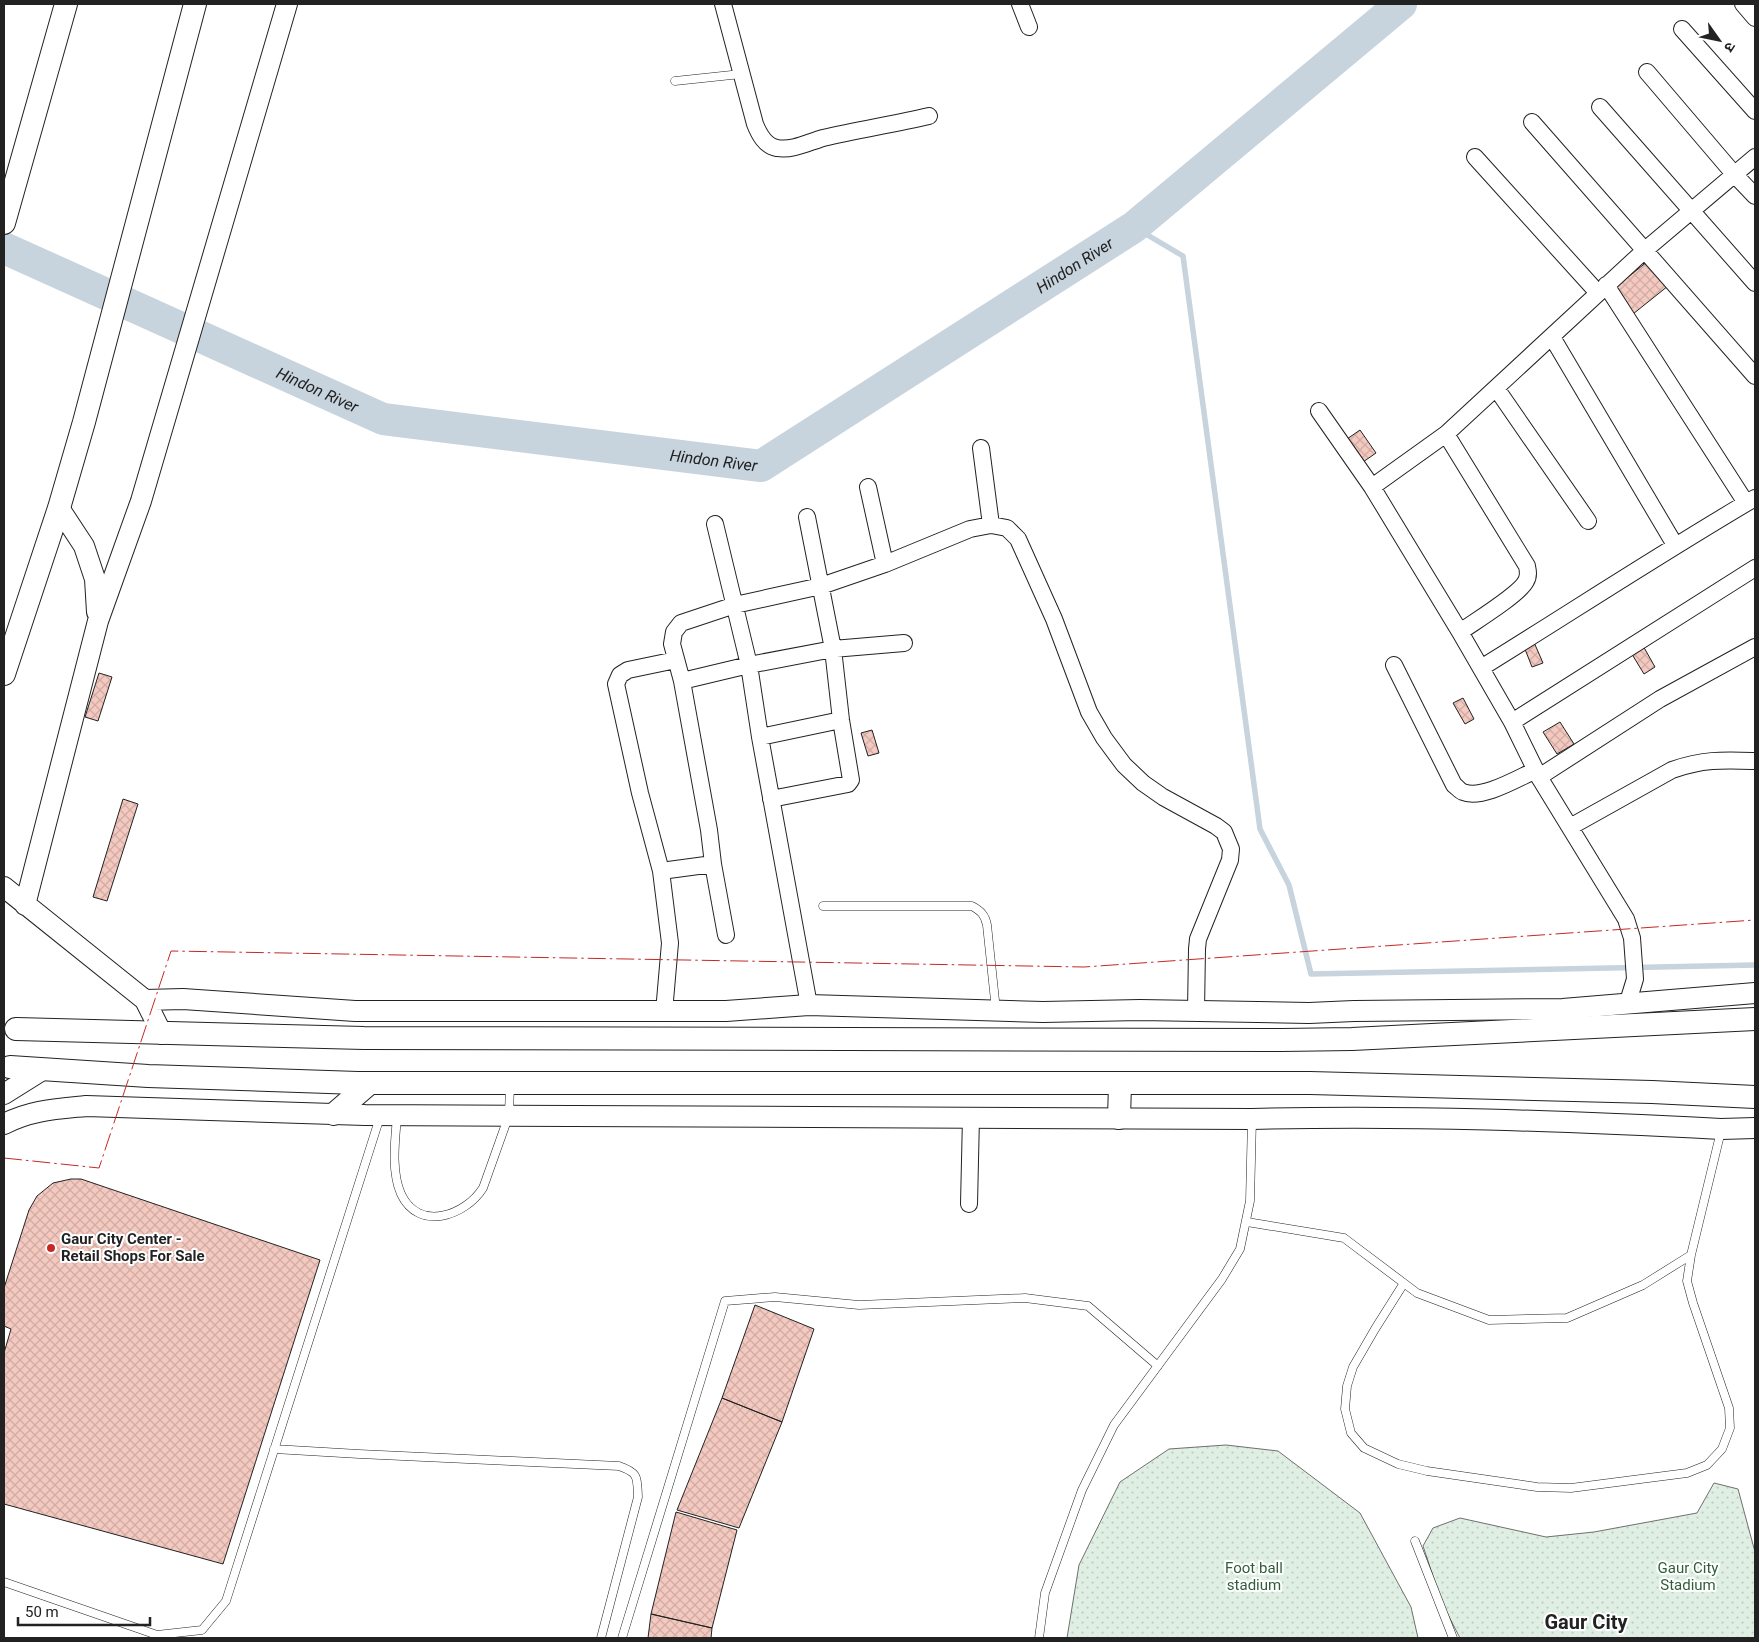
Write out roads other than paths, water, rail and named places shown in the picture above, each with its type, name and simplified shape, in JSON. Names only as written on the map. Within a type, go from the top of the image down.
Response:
[{"type":"main road","points":[[4,223],[66,4]]},
{"type":"main road","points":[[4,674],[59,508],[84,422],[195,4]]},
{"type":"main road","points":[[16,1029],[364,1038],[1252,1040],[1352,1039],[1755,1019]]},
{"type":"main road","points":[[10,1067],[148,1076],[370,1083],[1355,1083],[1642,1091],[1755,1097]]},
{"type":"main road","points":[[334,1114],[370,1083]]},
{"type":"main road","points":[[1119,1118],[1120,1084]]},
{"type":"street","points":[[25,905],[98,621],[141,501],[287,4]]},
{"type":"street","points":[[723,4],[755,124],[760,136],[768,144],[778,148],[790,148],[821,139],[929,116]]},
{"type":"street","points":[[1020,4],[1029,27]]},
{"type":"street","points":[[1743,4],[1755,18]]},
{"type":"street","points":[[1682,29],[1755,111]]},
{"type":"street","points":[[1647,72],[1755,196]]},
{"type":"street","points":[[1600,107],[1755,283]]},
{"type":"street","points":[[1532,122],[1755,376]]},
{"type":"street","points":[[1475,157],[1602,289],[1751,500],[1675,545],[1631,575],[1481,668]]},
{"type":"street","points":[[1372,487],[1446,434],[1645,250],[1755,157]]},
{"type":"street","points":[[1552,337],[1675,545]]},
{"type":"street","points":[[1496,388],[1588,521]]},
{"type":"street","points":[[1319,412],[1372,487],[1460,632],[1512,722],[1538,773],[1626,919],[1632,938],[1635,979],[1627,1005]]},
{"type":"street","points":[[1446,434],[1527,566],[1528,575],[1527,580],[1519,590],[1460,632]]},
{"type":"street","points":[[981,448],[990,525]]},
{"type":"street","points":[[868,487],[885,564]]},
{"type":"street","points":[[59,508],[84,546],[95,579],[98,621]]},
{"type":"street","points":[[771,799],[849,784],[851,778],[841,720],[833,648],[807,517]]},
{"type":"street","points":[[715,524],[749,665],[760,737],[809,1005]]},
{"type":"street","points":[[726,936],[682,681],[672,644],[674,632],[681,623],[735,605],[821,586],[885,564],[970,529],[990,525],[1007,528],[1018,539],[1054,619],[1089,712],[1104,738],[1124,765],[1143,783],[1163,797],[1216,826],[1224,832],[1229,841],[1231,849],[1230,860],[1198,939],[1196,1011]]},
{"type":"street","points":[[1512,722],[1755,568]]},
{"type":"street","points":[[682,681],[833,648],[904,643]]},
{"type":"street","points":[[1394,665],[1454,785],[1463,792],[1475,794],[1492,790],[1538,773],[1660,699],[1755,647]]},
{"type":"street","points":[[664,1012],[670,943],[661,871],[640,793],[616,684],[620,675],[628,670],[676,660]]},
{"type":"street","points":[[760,737],[841,720]]},
{"type":"street","points":[[1570,827],[1672,770],[1690,763],[1713,760],[1755,761]]},
{"type":"street","points":[[661,871],[713,864]]},
{"type":"street","points":[[4,887],[145,1000],[162,1034]]},
{"type":"street","points":[[145,1000],[183,999],[355,1011],[664,1012],[726,1011],[809,1005],[996,1010],[1309,1013],[1563,1009],[1755,994]]},
{"type":"street","points":[[4,1094],[44,1069]]},
{"type":"street","points":[[4,1124],[44,1110],[86,1106],[389,1115],[1252,1119],[1351,1116],[1515,1120],[1721,1129],[1755,1128]]},
{"type":"street","points":[[969,1204],[971,1117]]},
{"type":"lane","points":[[675,81],[741,74]]},
{"type":"lane","points":[[823,906],[972,906],[979,910],[985,916],[987,925],[996,1010]]},
{"type":"lane","points":[[389,1115],[396,1178],[401,1193],[407,1203],[416,1210],[434,1216],[447,1216],[457,1212],[476,1198],[483,1188],[509,1115],[510,1083]]},
{"type":"lane","points":[[4,1582],[158,1636],[202,1630],[226,1601],[274,1449],[389,1115]]},
{"type":"lane","points":[[1039,1638],[1045,1593],[1082,1490],[1114,1425],[1222,1279],[1240,1249],[1250,1201],[1252,1119]]},
{"type":"lane","points":[[1404,1283],[1358,1359],[1347,1386],[1345,1409],[1351,1433],[1364,1448],[1398,1464],[1427,1471],[1537,1487],[1571,1488],[1688,1473],[1707,1465],[1722,1449],[1730,1428],[1729,1408],[1687,1281],[1691,1255],[1721,1129]]},
{"type":"lane","points":[[1246,1222],[1344,1238],[1417,1293],[1489,1320],[1567,1318],[1643,1285],[1691,1255]]},
{"type":"lane","points":[[622,1638],[725,1301],[775,1297],[859,1305],[1025,1298],[1088,1306],[1158,1366]]},
{"type":"lane","points":[[274,1449],[618,1466],[631,1470],[637,1478],[638,1497],[601,1638]]},
{"type":"lane","points":[[1414,1540],[1453,1638]]},
{"type":"waterway","name":"Hindon River","points":[[4,248],[383,419],[761,466],[1134,227],[1401,4]]},
{"type":"waterway","points":[[1134,227],[1183,256],[1260,829],[1289,885],[1311,974],[1755,965]]},
{"type":"place","name":"Gaur City Center - Retail Shops For Sale","points":[[51,1248]]},
{"type":"district","name":"Gaur City","points":[[1586,1622]]},
{"type":"park label","name":"Foot ball stadium","points":[[1254,1576]]},
{"type":"park label","name":"Gaur City Stadium","points":[[1688,1576]]}]
